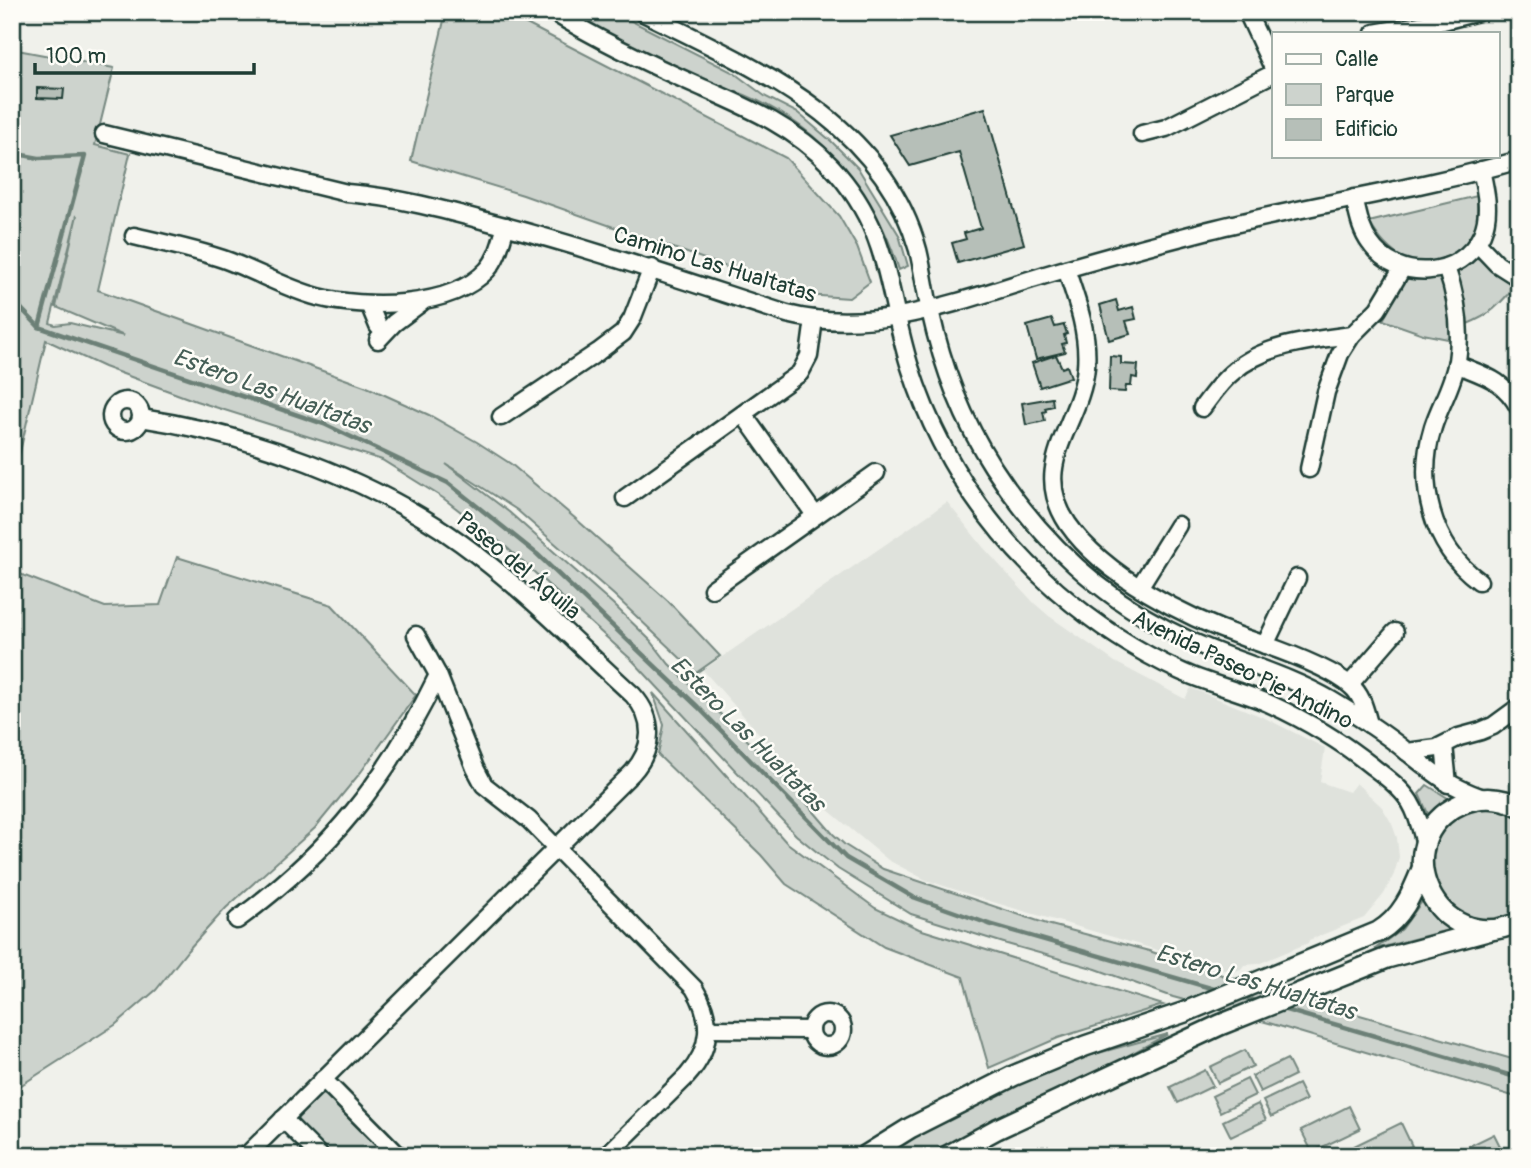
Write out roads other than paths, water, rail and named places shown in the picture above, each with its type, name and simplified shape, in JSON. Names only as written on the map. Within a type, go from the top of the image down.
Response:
[{"type":"main road","points":[[865,1156],[910,1128],[1013,1076],[1085,1046],[1185,1012],[1384,929],[1403,909],[1422,869],[1425,844],[1434,827],[1447,812],[1464,803],[1483,799],[1504,800],[1519,806]]},
{"type":"main road","points":[[1422,869],[1432,898],[1445,914],[1462,925],[1491,930]]},
{"type":"main road","points":[[947,1156],[997,1129],[1220,1025],[1387,958],[1519,922]]},
{"type":"street","name":"Avenida Paseo Pie Andino","points":[[553,12],[645,61],[768,117],[808,144],[841,177],[871,222],[890,276],[897,317],[918,390],[945,452],[984,513],[1034,570],[1084,613],[1148,654],[1191,675],[1268,703],[1316,727],[1354,751],[1403,793],[1416,814],[1425,844]]},
{"type":"street","name":"Avenida Paseo Pie Andino","points":[[642,12],[790,90],[826,114],[857,145],[886,182],[907,221],[917,247],[946,370],[961,409],[976,439],[1018,503],[1062,553],[1112,595],[1153,622],[1211,649],[1299,683],[1368,724],[1448,784],[1483,799]]},
{"type":"street","points":[[1247,12],[1272,68]]},
{"type":"street","points":[[1380,32],[1478,12]]},
{"type":"street","points":[[1142,134],[1166,128],[1272,73]]},
{"type":"street","name":"Camino Las Hualtatas","points":[[104,134],[347,193],[378,195],[506,226],[652,268],[778,311],[814,320],[857,321],[897,317],[930,309],[1212,229],[1519,160]]},
{"type":"street","points":[[1354,198],[1362,228],[1371,245],[1385,259],[1402,269],[1426,271],[1446,267],[1477,243],[1485,227],[1488,206],[1481,170]]},
{"type":"street","points":[[134,236],[221,258],[286,287],[317,297],[369,304],[422,302],[461,287],[487,270],[497,255],[506,226]]},
{"type":"street","points":[[1477,243],[1497,264],[1519,278]]},
{"type":"street","points":[[1446,267],[1458,320],[1457,364],[1429,444],[1427,494],[1433,518],[1444,542],[1459,563],[1479,581]]},
{"type":"street","points":[[501,417],[623,333],[632,318],[652,268]]},
{"type":"street","name":"Avenida Paseo Pie Andino","points":[[1066,269],[1082,317],[1086,367],[1079,401],[1055,455],[1057,498],[1065,518],[1083,542],[1111,567],[1140,586],[1203,622],[1265,645],[1350,684],[1360,696],[1368,724]]},
{"type":"street","points":[[1309,469],[1326,392],[1336,363],[1352,335],[1378,309],[1402,269]]},
{"type":"street","points":[[369,304],[381,337],[422,302]]},
{"type":"street","points":[[625,498],[804,369],[809,356],[814,320]]},
{"type":"street","points":[[1202,408],[1233,372],[1252,358],[1287,346],[1352,335]]},
{"type":"street","points":[[1457,364],[1499,382],[1509,391],[1519,408]]},
{"type":"street","points":[[743,414],[815,515]]},
{"type":"street","name":"Paseo del Águila","points":[[141,418],[195,427],[276,452],[351,481],[418,515],[489,564],[633,695],[643,707],[649,722],[649,739],[644,757],[632,773],[246,1156]]},
{"type":"street","points":[[712,589],[876,473]]},
{"type":"street","name":"Avenida Paseo Pie Andino","points":[[1140,586],[1178,525]]},
{"type":"street","name":"Avenida Paseo Pie Andino","points":[[1265,645],[1297,578]]},
{"type":"street","name":"Avenida Paseo Pie Andino","points":[[1350,684],[1395,632]]},
{"type":"street","points":[[416,635],[438,675],[484,785],[515,807],[557,848],[694,988],[704,1009],[708,1029],[703,1053],[693,1069],[606,1156]]},
{"type":"street","points":[[237,920],[305,865],[362,804],[406,736],[438,675]]},
{"type":"street","points":[[1408,752],[1444,746],[1458,737],[1493,726],[1519,708]]},
{"type":"street","points":[[1444,746],[1448,784]]},
{"type":"street","points":[[708,1029],[811,1030]]},
{"type":"street","points":[[324,1079],[399,1156]]},
{"type":"street","points":[[283,1119],[320,1156]]},
{"type":"waterway","points":[[12,153],[39,158],[85,156],[39,327]]},
{"type":"waterway","name":"Estero Las Hualtatas","points":[[12,299],[39,327],[324,424],[448,483],[537,554],[698,707],[846,858],[913,897],[989,924],[1221,991]]},
{"type":"waterway","name":"Estero Las Hualtatas","points":[[1239,996],[1258,1002]]},
{"type":"waterway","name":"Estero Las Hualtatas","points":[[1279,1008],[1519,1078]]}]
